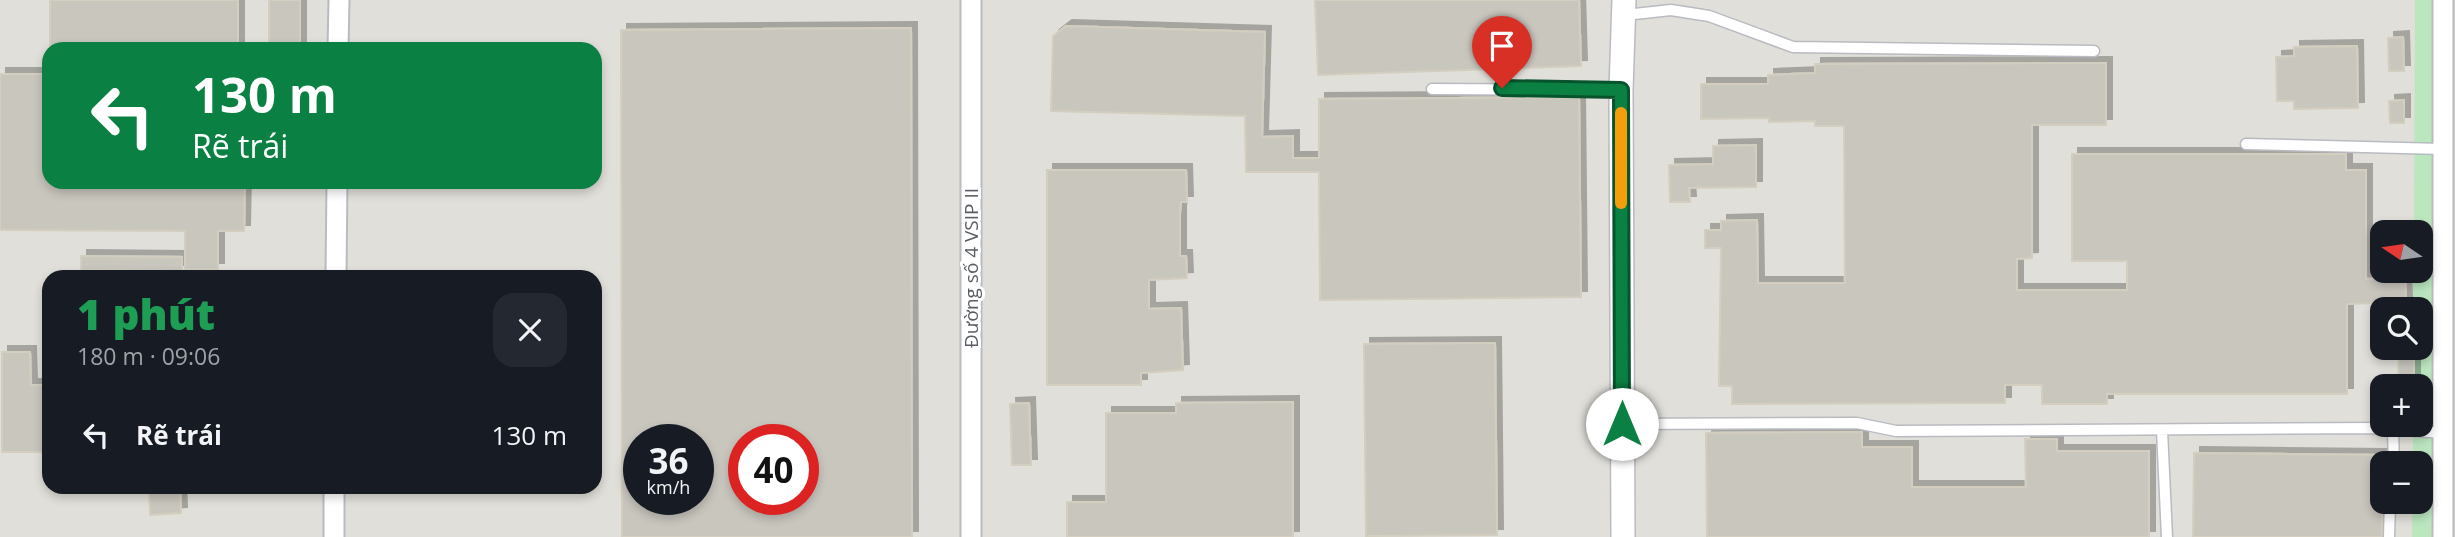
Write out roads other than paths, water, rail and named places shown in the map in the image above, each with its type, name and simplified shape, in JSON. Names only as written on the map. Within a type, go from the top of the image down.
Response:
[{"type":"street","points":[[338,42],[339,0]]},
{"type":"street","name":"Đường số 4 VSIP II","points":[[971,0],[971,537]]},
{"type":"street","points":[[2443,0],[2443,537]]},
{"type":"street","points":[[1623,537],[1621,90],[1624,7]]},
{"type":"street","points":[[336,270],[337,189]]},
{"type":"street","points":[[334,494],[334,537]]},
{"type":"lane","points":[[1624,7],[1709,16],[1793,47],[2094,51]]},
{"type":"lane","points":[[1432,89],[1621,90]]},
{"type":"lane","points":[[2246,145],[2442,149]]},
{"type":"lane","points":[[1622,424],[1857,423],[1896,431],[2370,429]]},
{"type":"lane","points":[[2162,430],[2167,537]]},
{"type":"lane","points":[[2433,432],[2442,433]]},
{"type":"lane","points":[[2389,537],[2390,514]]}]
